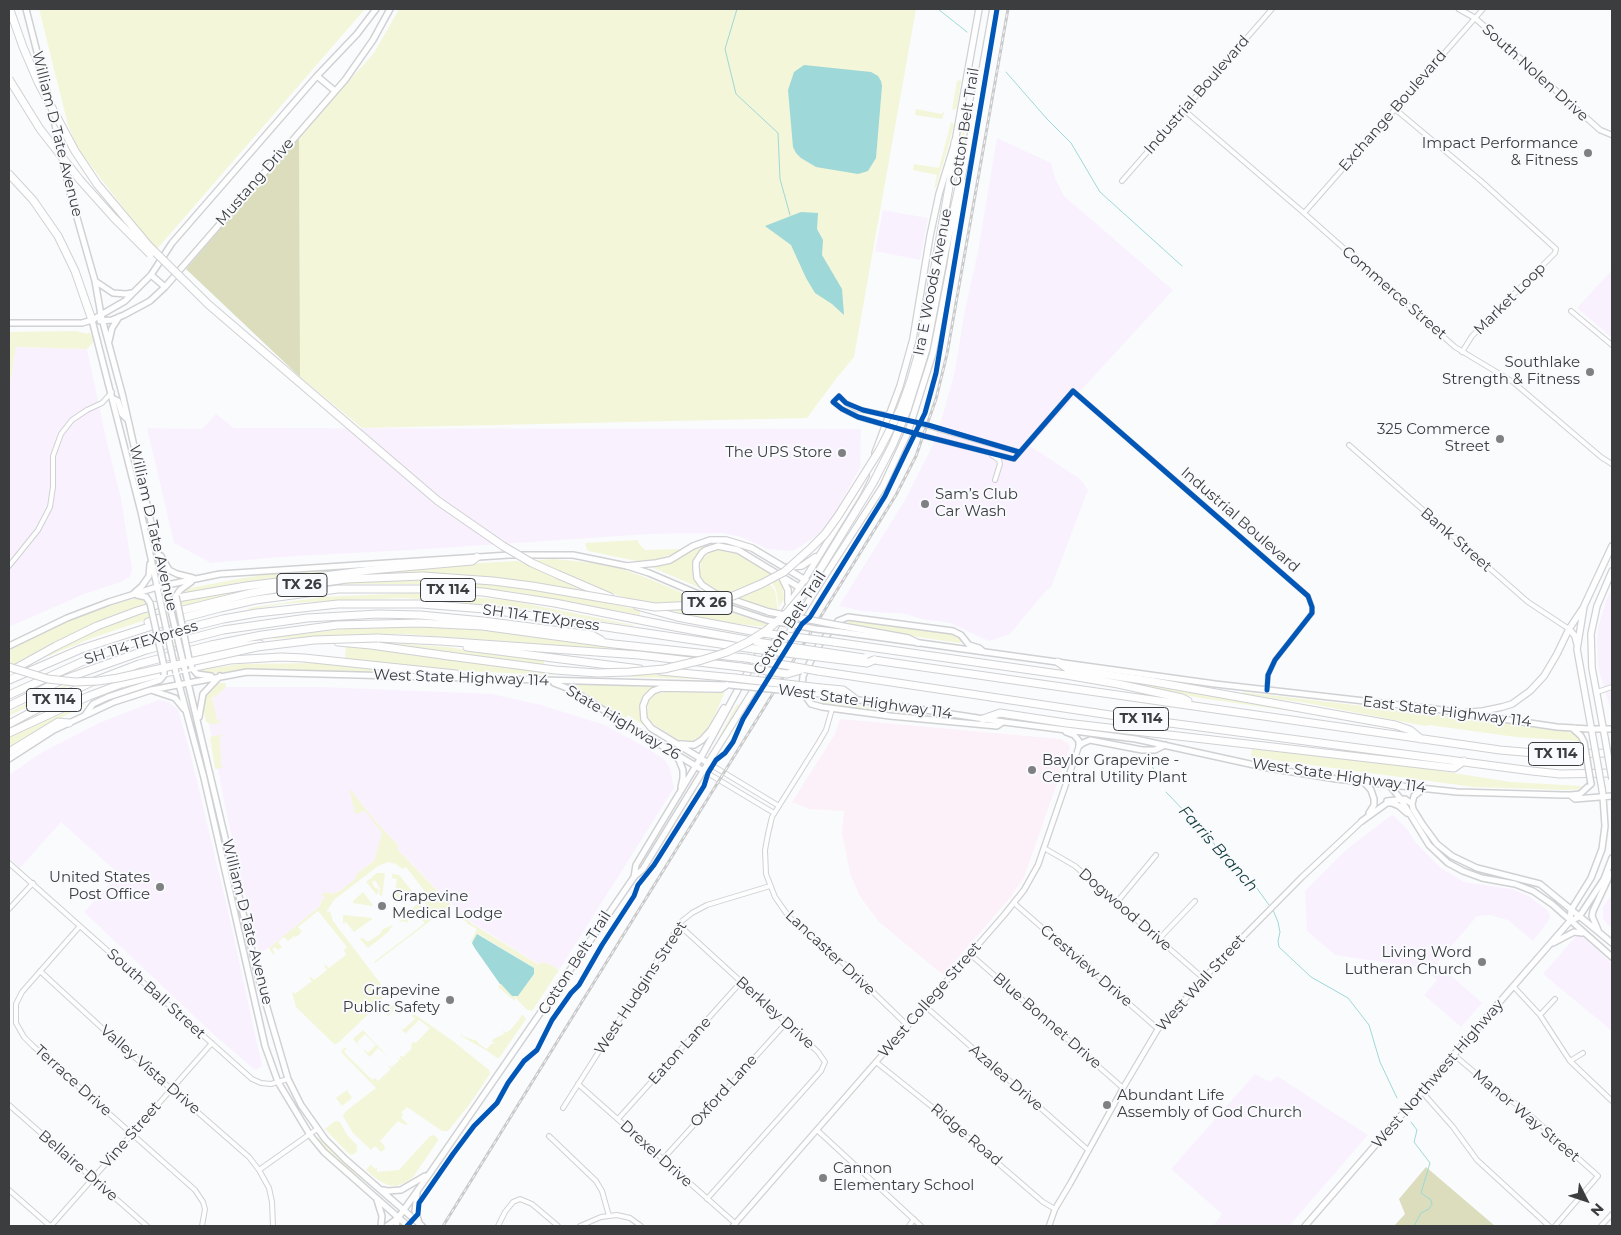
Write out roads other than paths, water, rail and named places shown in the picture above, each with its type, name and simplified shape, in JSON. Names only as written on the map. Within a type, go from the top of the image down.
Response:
[{"type":"highway","points":[[10,9],[38,82],[79,158],[120,213],[149,246],[201,298],[438,501],[503,546],[532,563],[594,592],[693,621],[1084,678],[1182,698],[1195,705]]},
{"type":"highway","points":[[9,79],[40,129],[80,180],[151,255],[193,295],[201,298]]},
{"type":"highway","name":"TX 26","points":[[96,644],[104,637],[183,610],[251,593],[347,580],[423,576],[518,584],[655,607],[715,602],[761,584],[784,572],[825,534],[904,409],[921,345],[955,153],[955,142]]},
{"type":"highway","points":[[171,655],[283,642],[326,641],[372,645],[555,670],[597,673],[629,672],[664,669],[702,660],[727,652],[767,630],[787,613],[810,586],[876,478],[895,439],[926,349],[968,146]]},
{"type":"highway","points":[[9,174],[47,218],[63,246],[75,271],[92,320]]},
{"type":"highway","points":[[9,672],[97,626],[137,611],[183,598],[246,586],[371,570],[472,562],[477,556]]},
{"type":"highway","name":"TX 114","points":[[9,680],[53,660],[96,644],[152,626],[255,600],[338,589],[424,588],[483,592],[555,603],[755,645],[1195,705],[1269,718],[1521,752],[1612,753]]},
{"type":"highway","name":"SH 114 TEXpress","points":[[9,694],[86,660],[144,639],[223,619],[338,604],[421,604],[484,609],[755,645]]},
{"type":"highway","name":"SH 114 TEXpress","points":[[9,706],[62,680],[146,650],[223,630],[307,618],[378,614],[460,618],[592,635],[604,642]]},
{"type":"highway","name":"TX 114","points":[[9,724],[92,682],[139,664],[211,644],[337,625],[378,623],[475,625],[746,658],[804,669],[1117,716],[1546,773],[1612,773]]},
{"type":"highway","points":[[9,667],[48,679],[75,682],[98,681],[258,647],[314,640],[377,638],[450,641],[639,655],[787,674],[804,669]]},
{"type":"highway","points":[[450,641],[458,646],[585,663],[735,678],[820,691],[843,690],[854,698]]},
{"type":"highway","points":[[9,733],[74,702],[121,684],[168,672],[230,660],[281,657],[304,658],[456,674],[462,678]]},
{"type":"highway","points":[[1058,662],[1068,669],[1149,681],[1395,725],[1410,730],[1421,739]]},
{"type":"highway","points":[[983,718],[1000,713],[1066,723],[1448,768],[1454,768],[1464,761]]},
{"type":"highway","points":[[9,752],[58,722],[69,722]]},
{"type":"main road","name":"William D Tate Avenue","points":[[26,9],[70,193],[95,281],[101,314],[128,420],[165,586],[252,948],[288,1079],[301,1105],[317,1129],[345,1159],[422,1226]]},
{"type":"main road","name":"Mustang Drive","points":[[10,323],[82,323],[92,320],[125,301],[151,275],[172,243],[316,76],[357,34],[376,9]]},
{"type":"main road","name":"Mustang Drive","points":[[92,320],[103,321],[119,317],[150,301],[165,287],[335,91],[373,40],[390,9]]},
{"type":"main road","name":"Ira E Woods Avenue","points":[[700,758],[788,604],[857,494],[866,477],[885,426],[913,339],[930,236],[939,194],[955,142],[979,9]]},
{"type":"main road","name":"Ira E Woods Avenue","points":[[708,764],[817,588],[883,486],[908,432],[933,354],[993,9]]},
{"type":"main road","points":[[316,76],[335,91]]},
{"type":"main road","points":[[151,275],[165,287]]},
{"type":"main road","points":[[95,281],[113,293],[126,294],[135,292]]},
{"type":"main road","points":[[108,341],[112,328],[119,317]]},
{"type":"main road","name":"William D Tate Avenue","points":[[92,320],[134,480],[176,673],[204,778],[265,1046],[278,1082],[310,1134],[328,1157],[408,1226]]},
{"type":"main road","points":[[114,399],[118,401],[122,414],[128,420]]},
{"type":"main road","points":[[134,480],[138,486],[144,507],[149,510]]},
{"type":"main road","points":[[628,566],[670,560],[693,546],[710,540],[726,540],[752,548],[817,588]]},
{"type":"main road","points":[[812,596],[745,554],[725,547],[718,546],[706,550],[696,562],[697,578],[706,589],[769,612],[842,629],[908,638],[918,643],[1266,690]]},
{"type":"main road","points":[[1460,713],[1483,711],[1512,704],[1530,691],[1544,676],[1569,628],[1584,606],[1612,546]]},
{"type":"main road","points":[[158,551],[169,570],[196,579]]},
{"type":"main road","points":[[784,567],[802,566],[821,552]]},
{"type":"main road","points":[[10,645],[67,618],[130,596],[157,587],[220,574],[477,556],[540,554],[573,555],[628,566],[731,608],[767,620],[816,629],[842,629]]},
{"type":"main road","points":[[130,596],[142,586],[149,576],[150,559]]},
{"type":"main road","points":[[1612,571],[1597,606],[1592,634],[1592,668],[1612,779]]},
{"type":"main road","points":[[781,576],[788,590],[788,604]]},
{"type":"main road","points":[[196,579],[180,590],[176,596],[188,659],[192,668],[198,674],[203,676],[221,676]]},
{"type":"main road","points":[[85,715],[93,704],[108,697],[160,680],[164,675],[164,666],[150,603],[144,596],[130,596]]},
{"type":"main road","points":[[1577,649],[1584,606]]},
{"type":"main road","points":[[984,652],[970,645],[953,631],[854,617],[843,618],[832,627],[806,667],[802,683],[804,694],[812,704],[832,709],[997,726],[1004,722]]},
{"type":"main road","points":[[1569,628],[1575,636],[1602,789],[1605,826],[1602,849],[1575,913]]},
{"type":"main road","name":"West State Highway 114","points":[[9,759],[69,722],[114,702],[151,690],[248,672],[520,679],[550,682],[576,680],[729,685],[820,691]]},
{"type":"main road","points":[[198,721],[202,694],[221,676]]},
{"type":"main road","name":"State Highway 26","points":[[550,682],[572,690],[704,771]]},
{"type":"main road","points":[[396,1226],[398,1218],[417,1190],[634,877],[643,869],[708,764],[677,743],[656,732],[647,724],[644,719],[643,706],[649,694],[661,688],[720,689],[729,685]]},
{"type":"main road","points":[[151,690],[175,698],[186,712]]},
{"type":"main road","name":"East State Highway 114","points":[[1266,690],[1572,728],[1612,729]]},
{"type":"main road","points":[[677,743],[690,745],[702,740],[711,730],[729,699],[735,695]]},
{"type":"main road","name":"West State Highway 114","points":[[854,698],[1166,745],[1268,768],[1336,779],[1477,793],[1570,795],[1575,799],[1612,796]]},
{"type":"main road","points":[[1056,728],[1074,735],[1079,741],[1079,746]]},
{"type":"main road","points":[[1570,795],[1580,794],[1591,784],[1584,742],[1581,736],[1572,728]]},
{"type":"main road","points":[[1079,746],[1083,742],[1090,740],[1142,750],[1155,750],[1166,745]]},
{"type":"main road","points":[[671,752],[679,760],[682,770],[683,778],[680,792]]},
{"type":"main road","points":[[634,877],[636,865],[700,758]]},
{"type":"main road","points":[[204,778],[212,776]]},
{"type":"main road","points":[[1362,821],[1374,805],[1371,790],[1363,781]]},
{"type":"main road","points":[[1387,784],[1400,798],[1429,845],[1454,867],[1482,878],[1513,884],[1533,891],[1612,957]]},
{"type":"main road","points":[[1412,804],[1414,796],[1424,789]]},
{"type":"main road","points":[[1362,821],[1380,804],[1405,798],[1412,804],[1423,825],[1444,851],[1474,867],[1540,884],[1612,943]]},
{"type":"main road","points":[[1362,821],[1387,803],[1400,806],[1412,817]]},
{"type":"main road","points":[[1440,856],[1444,851]]},
{"type":"main road","points":[[1601,934],[1594,922],[1593,911],[1608,880],[1612,858]]},
{"type":"main road","points":[[1568,920],[1601,885],[1610,866]]},
{"type":"main road","points":[[1472,874],[1474,867]]},
{"type":"main road","points":[[1513,884],[1515,877]]},
{"type":"main road","points":[[231,896],[239,894]]},
{"type":"main road","name":"West Northwest Highway","points":[[1305,1226],[1514,987],[1575,913]]},
{"type":"main road","points":[[1551,944],[1577,931],[1595,942]]},
{"type":"main road","points":[[244,950],[252,948]]},
{"type":"main road","points":[[381,1189],[388,1191],[401,1190],[430,1173]]},
{"type":"main road","points":[[417,1190],[416,1213],[422,1226]]},
{"type":"main road","points":[[376,1198],[382,1216],[381,1226]]},
{"type":"main road","points":[[387,1226],[398,1218]]},
{"type":"street","name":"Industrial Boulevard","points":[[1122,181],[1272,9]]},
{"type":"street","name":"South Nolen Drive","points":[[1459,9],[1474,18],[1600,130],[1612,135]]},
{"type":"street","name":"Exchange Boulevard","points":[[1304,213],[1483,9]]},
{"type":"street","name":"Market Loop","points":[[1395,109],[1481,181],[1556,249],[1555,253],[1472,336],[1462,352]]},
{"type":"street","name":"Commerce Street","points":[[1184,110],[1462,352],[1489,366],[1512,382],[1601,457],[1612,464]]},
{"type":"street","points":[[1571,311],[1612,345]]},
{"type":"street","name":"Industrial Boulevard","points":[[1019,452],[1073,391],[1308,596],[1312,613],[1275,660],[1268,675],[1266,690]]},
{"type":"street","points":[[9,566],[38,530],[50,508],[54,456],[61,434],[78,416],[102,403],[112,392]]},
{"type":"street","points":[[839,396],[846,403],[857,409],[889,415],[1019,452],[1014,458],[885,426],[858,417],[833,402],[839,396]]},
{"type":"street","points":[[102,403],[115,406]]},
{"type":"street","points":[[972,448],[975,439]]},
{"type":"street","name":"Bank Street","points":[[1349,445],[1528,602],[1569,628]]},
{"type":"street","points":[[986,451],[994,456],[1000,464],[995,480]]},
{"type":"street","points":[[9,638],[10,645]]},
{"type":"street","points":[[1597,692],[1612,686]]},
{"type":"street","name":"Lancaster Drive","points":[[832,709],[822,736],[774,813],[765,850],[766,874],[780,906],[789,917],[908,1026]]},
{"type":"street","name":"West College Street","points":[[734,1225],[1014,903],[1033,875],[1079,746]]},
{"type":"street","points":[[708,764],[778,806]]},
{"type":"street","points":[[704,771],[774,813]]},
{"type":"street","name":"West Wall Street","points":[[1048,1226],[1055,1209],[1158,1029],[1203,978],[1302,877],[1362,821]]},
{"type":"street","name":"Dogwood Drive","points":[[1044,848],[1075,866],[1203,978]]},
{"type":"street","points":[[1117,902],[1156,854]]},
{"type":"street","name":"South Ball Street","points":[[9,863],[255,1081],[267,1084],[288,1079]]},
{"type":"street","points":[[9,909],[33,883]]},
{"type":"street","name":"West Hudgins Street","points":[[563,1108],[679,925],[692,913],[707,905],[770,886]]},
{"type":"street","points":[[1159,939],[1194,901]]},
{"type":"street","name":"Crestview Drive","points":[[1014,903],[1158,1029]]},
{"type":"street","name":"Berkley Drive","points":[[679,925],[818,1052],[824,1065],[769,1132],[707,1199]]},
{"type":"street","points":[[9,1013],[15,1013],[18,999],[22,992],[80,926]]},
{"type":"street","name":"Blue Bonnet Drive","points":[[970,954],[1123,1088]]},
{"type":"street","name":"Valley Vista Drive","points":[[40,971],[115,1040],[240,1148],[259,1170],[269,1188],[272,1202],[273,1226]]},
{"type":"street","name":"Eaton Lane","points":[[618,1119],[741,982]]},
{"type":"street","points":[[1514,987],[1540,1015],[1570,1061],[1612,1101]]},
{"type":"street","points":[[1540,1015],[1555,999]]},
{"type":"street","name":"Azalea Drive","points":[[924,1006],[1088,1150]]},
{"type":"street","name":"Terrace Drive","points":[[15,1013],[19,1030],[28,1041],[200,1195],[205,1209],[202,1226]]},
{"type":"street","name":"Oxford Lane","points":[[663,1159],[786,1023]]},
{"type":"street","name":"Vine Street","points":[[51,1226],[212,1044]]},
{"type":"street","points":[[1570,1061],[1583,1053]]},
{"type":"street","name":"Manor Way Street","points":[[1454,1055],[1492,1087],[1523,1109],[1598,1176],[1555,1226]]},
{"type":"street","name":"Ridge Road","points":[[876,1062],[936,1110],[1043,1202],[1055,1209]]},
{"type":"street","name":"Drexel Drive","points":[[578,1084],[734,1225]]},
{"type":"street","points":[[1422,1092],[1453,1127],[1477,1160],[1550,1226]]},
{"type":"street","name":"Bellaire Drive","points":[[9,1105],[147,1226]]},
{"type":"street","points":[[259,1170],[317,1129]]},
{"type":"street","points":[[817,1130],[920,1226]]},
{"type":"street","points":[[550,1136],[596,1180],[607,1203],[609,1216]]},
{"type":"street","points":[[9,1190],[51,1226]]},
{"type":"street","points":[[498,1226],[513,1202],[520,1199],[532,1204],[558,1226]]},
{"type":"street","points":[[1601,1226],[1612,1214]]},
{"type":"street","points":[[580,1226],[594,1219],[609,1216],[630,1218],[641,1226]]},
{"type":"street","points":[[909,1226],[914,1219]]},
{"type":"water","points":[[804,65],[871,72],[878,76],[882,86],[876,158],[868,171],[858,174],[816,167],[796,153],[793,147],[788,90],[794,72]]},
{"type":"water","points":[[801,212],[818,213],[817,229],[823,240],[822,255],[842,289],[844,315],[832,304],[815,293],[791,245],[765,226]]},
{"type":"water","points":[[477,934],[534,968],[534,974],[518,996],[512,996],[500,984],[474,947],[472,943]]},
{"type":"waterway","points":[[737,9],[725,49],[736,94],[778,133],[780,179],[790,215]]},
{"type":"waterway","points":[[938,9],[967,32]]},
{"type":"waterway","points":[[1006,72],[1071,143],[1100,192],[1182,266]]},
{"type":"waterway","name":"Farris Branch","points":[[1148,757],[1160,783]]},
{"type":"waterway","name":"Farris Branch","points":[[1166,792],[1211,839],[1220,853],[1256,887],[1269,905]]},
{"type":"waterway","name":"Farris Branch","points":[[1273,910],[1280,932],[1279,947],[1311,977],[1348,998],[1369,1025],[1380,1062],[1397,1098]]},
{"type":"waterway","name":"Farris Branch","points":[[1411,1122],[1417,1130],[1414,1142],[1430,1163],[1421,1193],[1431,1200],[1432,1204],[1429,1209],[1421,1213],[1414,1226]]},
{"type":"railway","points":[[443,1226],[896,495],[916,456],[936,399],[947,354],[1008,9]]},
{"type":"place","name":"Impact Performance & Fitness","points":[[1588,153]]},
{"type":"place","name":"Southlake Strength & Fitness","points":[[1590,372]]},
{"type":"place","name":"325 Commerce Street","points":[[1500,439]]},
{"type":"place","name":"The UPS Store","points":[[842,453]]},
{"type":"place","name":"Sam’s Club Car Wash","points":[[925,504]]},
{"type":"place","name":"Baylor Grapevine - Central Utility Plant","points":[[1032,770]]},
{"type":"place","name":"United States Post Office","points":[[160,887]]},
{"type":"place","name":"Grapevine Medical Lodge","points":[[382,906]]},
{"type":"place","name":"Living Word Lutheran Church","points":[[1482,962]]},
{"type":"place","name":"Grapevine Public Safety","points":[[450,1000]]},
{"type":"place","name":"Abundant Life Assembly of God Church","points":[[1107,1105]]},
{"type":"place","name":"Cannon Elementary School","points":[[823,1178]]}]
